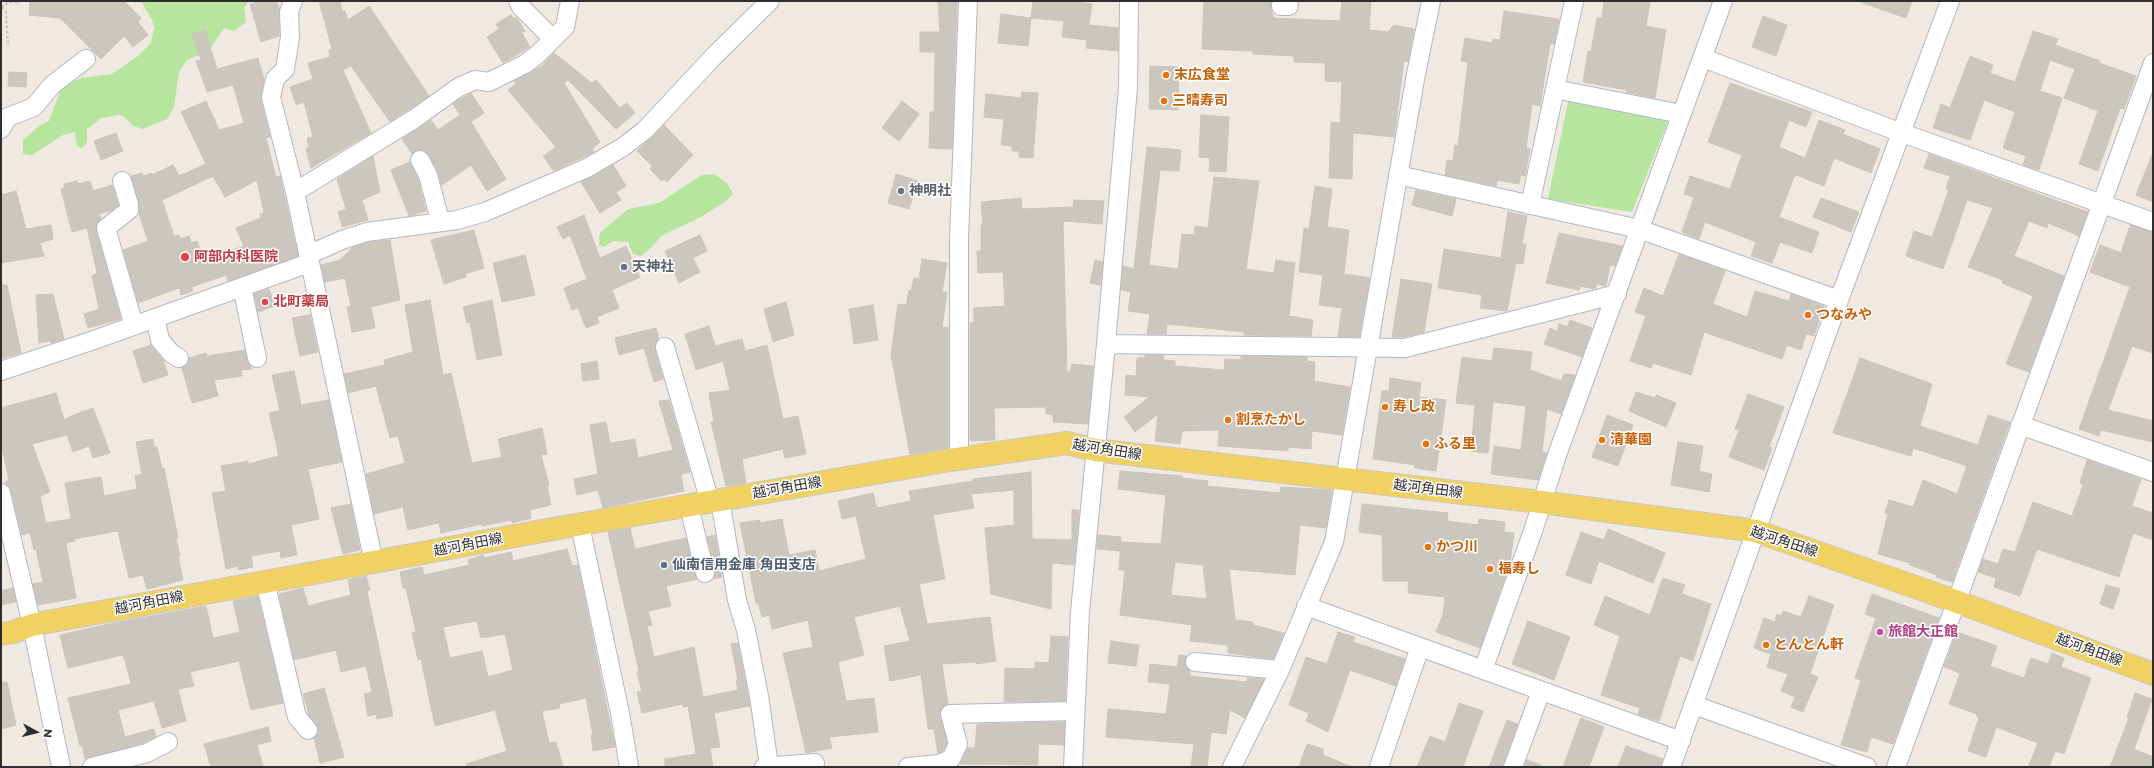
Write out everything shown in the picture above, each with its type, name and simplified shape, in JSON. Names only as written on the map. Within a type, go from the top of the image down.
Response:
[{"type":"main road","name":"越河角田線","points":[[1,634],[13,632],[32,625],[265,581],[959,459],[1067,443],[1095,450],[1541,502],[1756,531],[1955,601],[2153,674]]},
{"type":"street","points":[[293,1],[289,12],[290,37],[285,69],[275,79],[270,94],[295,192],[308,259],[374,563]]},
{"type":"street","points":[[518,1],[521,7],[553,39]]},
{"type":"street","points":[[295,192],[414,119],[459,87],[475,80],[489,82],[525,64],[565,27],[570,1]]},
{"type":"street","points":[[1,371],[134,326],[242,287],[308,259],[342,240],[367,232],[440,221],[457,220],[485,212],[510,203],[587,168],[623,148],[645,130],[715,55],[770,1]]},
{"type":"street","points":[[959,459],[959,239],[968,1]]},
{"type":"street","points":[[1073,767],[1080,612],[1106,344],[1128,87],[1129,1]]},
{"type":"street","points":[[1232,767],[1280,670],[1334,542],[1398,175],[1431,1]]},
{"type":"street","points":[[1530,205],[1574,1]]},
{"type":"street","points":[[1483,670],[1533,531],[1541,502],[1723,1]]},
{"type":"street","points":[[1672,767],[1839,300],[1950,1]]},
{"type":"street","points":[[1703,58],[1902,133],[2153,222]]},
{"type":"street","points":[[1,129],[8,117],[34,107],[52,85],[86,59]]},
{"type":"street","points":[[1896,767],[1955,601],[2153,63]]},
{"type":"street","points":[[1555,90],[1681,114]]},
{"type":"street","points":[[420,160],[428,175],[440,221]]},
{"type":"street","points":[[1398,175],[1639,229],[1839,300]]},
{"type":"street","points":[[122,181],[129,204],[129,210],[108,224],[106,228],[134,326]]},
{"type":"street","points":[[242,287],[257,358]]},
{"type":"street","points":[[1106,344],[1405,348],[1617,294]]},
{"type":"street","points":[[155,318],[160,340],[171,353],[179,358]]},
{"type":"street","points":[[665,347],[715,501],[737,600],[746,630],[759,696],[766,767],[815,763]]},
{"type":"street","points":[[2020,425],[2153,472]]},
{"type":"street","points":[[1,493],[32,625],[61,767]]},
{"type":"street","points":[[689,506],[705,573]]},
{"type":"street","points":[[580,525],[620,713],[629,767]]},
{"type":"street","points":[[265,581],[297,717],[308,730]]},
{"type":"street","points":[[1306,606],[1681,741]]},
{"type":"street","points":[[1379,767],[1420,647]]},
{"type":"street","points":[[1195,662],[1280,670]]},
{"type":"street","points":[[1513,767],[1541,691]]},
{"type":"street","points":[[1694,706],[1835,762],[1868,767]]},
{"type":"street","points":[[908,767],[939,764],[951,759],[958,744],[950,714],[1075,711]]},
{"type":"street","points":[[92,767],[147,754],[168,742]]},
{"type":"path","points":[[8,46],[6,12],[2,7],[9,2],[20,2]]},
{"type":"green space","points":[[141,1],[249,1],[244,8],[246,22],[234,31],[224,28],[209,51],[187,60],[179,72],[174,107],[167,119],[143,129],[133,126],[125,117],[119,115],[101,118],[87,129],[87,142],[82,148],[77,146],[75,132],[63,135],[32,155],[23,154],[23,140],[39,126],[49,121],[62,86],[82,78],[112,74],[138,56],[151,43],[154,28],[152,20]]},
{"type":"green space","points":[[1569,97],[1669,118],[1632,212],[1548,199]]},
{"type":"green space","points":[[714,174],[727,183],[733,194],[726,201],[701,217],[661,236],[652,247],[641,256],[633,254],[628,242],[613,241],[604,247],[599,245],[600,233],[628,209],[659,203],[702,175]]},
{"type":"building","points":[[30,1],[124,1],[141,18],[138,22],[148,35],[133,47],[124,36],[101,59],[60,18],[29,15]]},
{"type":"building","points":[[261,1],[277,1],[279,8],[279,36],[261,42],[250,4]]},
{"type":"building","points":[[319,1],[340,1],[342,11],[345,11],[348,20],[369,6],[429,96],[390,122],[351,66],[343,70],[371,133],[311,168],[306,148],[309,148],[307,138],[313,137],[304,102],[296,105],[290,87],[313,79],[308,63],[330,57],[329,50],[332,49]]},
{"type":"building","points":[[938,1],[957,1],[952,149],[929,148],[930,112],[934,112],[935,52],[920,52],[920,32],[940,32]]},
{"type":"building","points":[[1033,1],[1066,3],[1067,1],[1092,4],[1089,25],[1118,28],[1118,51],[1086,48],[1087,40],[1062,37],[1064,21],[1031,18]]},
{"type":"building","points":[[1204,1],[1271,1],[1271,10],[1274,18],[1340,21],[1342,1],[1371,1],[1369,30],[1388,32],[1394,25],[1414,29],[1408,62],[1404,61],[1394,137],[1353,133],[1352,179],[1329,178],[1331,122],[1340,123],[1342,82],[1325,81],[1325,63],[1294,62],[1294,56],[1253,54],[1253,51],[1202,49]]},
{"type":"building","points":[[1604,1],[1650,1],[1646,26],[1666,30],[1655,98],[1626,92],[1627,90],[1583,82],[1588,51],[1591,52],[1597,18],[1602,18]]},
{"type":"building","points":[[1864,1],[1912,1],[1906,18],[1863,3]]},
{"type":"building","points":[[1504,11],[1559,19],[1554,44],[1550,44],[1540,106],[1532,104],[1526,148],[1530,149],[1525,176],[1521,175],[1519,184],[1497,180],[1496,186],[1445,175],[1447,160],[1453,161],[1455,145],[1458,146],[1468,62],[1461,61],[1465,38],[1492,43],[1493,39],[1500,40]]},
{"type":"building","points":[[1001,14],[1031,18],[1028,46],[998,43]]},
{"type":"building","points":[[511,15],[513,18],[517,18],[525,31],[522,33],[530,47],[503,63],[487,37],[499,29],[496,24]]},
{"type":"building","points":[[1763,16],[1787,25],[1776,56],[1752,47]]},
{"type":"building","points":[[205,30],[217,69],[258,58],[264,79],[261,100],[270,137],[266,138],[276,177],[280,176],[298,256],[228,281],[226,275],[192,287],[193,291],[181,295],[179,288],[138,303],[123,250],[148,241],[139,214],[139,201],[131,176],[142,173],[143,176],[152,173],[152,175],[173,165],[179,176],[206,164],[181,112],[206,101],[219,130],[244,123],[233,85],[207,92],[196,61],[201,60],[192,34]],"holes":[[[213,176],[225,197],[257,180],[264,213],[260,214],[261,218],[236,228],[244,246],[204,261],[197,241],[191,243],[189,236],[180,239],[179,235],[174,236],[162,200]]]},
{"type":"building","points":[[2033,31],[2058,39],[2055,45],[2136,76],[2124,109],[2120,108],[2098,171],[2079,164],[2098,111],[2064,98],[2075,69],[2050,60],[2040,91],[2062,98],[2039,170],[2023,165],[2026,156],[2003,148],[2015,112],[1984,100],[1970,140],[1933,128],[1941,104],[1950,108],[1970,56],[1993,65],[1990,73],[2015,82]]},
{"type":"building","points":[[554,53],[592,83],[596,80],[620,108],[627,103],[635,113],[616,129],[568,80],[564,83],[600,142],[592,149],[594,152],[554,171],[543,156],[556,147],[508,90],[516,84],[514,81],[542,66]]},
{"type":"building","points":[[1150,66],[1179,67],[1178,110],[1149,109]]},
{"type":"building","points":[[9,72],[27,73],[26,87],[8,86]]},
{"type":"building","points":[[1730,83],[1812,112],[1806,127],[1789,120],[1779,147],[1805,158],[1819,120],[1845,130],[1843,134],[1880,149],[1871,173],[1834,158],[1824,186],[1796,175],[1794,177],[1779,217],[1819,232],[1812,253],[1780,242],[1772,263],[1751,256],[1756,242],[1705,222],[1699,239],[1682,232],[1694,197],[1684,194],[1690,176],[1730,189],[1742,155],[1708,142]]},
{"type":"building","points":[[1022,92],[1038,93],[1033,158],[1019,157],[1019,151],[1012,151],[1012,146],[1001,145],[1004,119],[984,117],[986,94],[1021,98]]},
{"type":"building","points":[[471,93],[484,113],[471,122],[506,179],[487,191],[471,165],[442,185],[437,170],[429,155],[421,150],[412,154],[402,139],[431,120],[438,130],[460,115],[453,104]]},
{"type":"building","points":[[902,101],[919,114],[899,141],[882,128]]},
{"type":"building","points":[[1201,115],[1229,117],[1226,172],[1209,171],[1210,158],[1199,157]]},
{"type":"building","points":[[664,125],[693,155],[667,182],[664,179],[662,181],[650,169],[652,166],[637,151]]},
{"type":"building","points":[[116,133],[123,151],[101,160],[94,141]]},
{"type":"building","points":[[1147,147],[1181,150],[1179,171],[1160,170],[1149,265],[1178,269],[1182,234],[1194,235],[1195,226],[1208,228],[1214,177],[1259,181],[1246,269],[1274,273],[1276,260],[1295,263],[1289,316],[1313,320],[1311,336],[1244,335],[1244,332],[1167,324],[1166,334],[1147,334],[1150,314],[1128,311],[1131,292],[1121,290],[1123,266],[1134,269]]},
{"type":"building","points":[[1929,154],[2088,212],[2079,236],[2048,223],[2047,228],[2029,221],[2014,256],[2064,276],[2029,372],[2006,364],[2033,296],[2002,283],[2003,280],[1968,267],[1993,208],[1967,200],[1943,269],[1906,256],[1914,231],[1932,237],[1949,190],[1946,189],[1950,176],[1924,168]]},
{"type":"building","points":[[2153,155],[2153,202],[2136,195]]},
{"type":"building","points":[[373,156],[380,192],[362,200],[368,220],[342,227],[338,212],[346,209],[337,179]]},
{"type":"building","points":[[410,162],[418,179],[426,211],[409,216],[391,170]]},
{"type":"building","points":[[613,165],[626,186],[616,192],[621,200],[600,213],[581,182]]},
{"type":"building","points":[[896,174],[918,181],[909,209],[888,203]]},
{"type":"building","points":[[77,181],[78,184],[90,181],[93,191],[112,185],[118,205],[112,210],[99,214],[101,219],[96,224],[96,230],[121,319],[88,328],[84,314],[99,309],[92,276],[97,273],[87,228],[72,232],[61,189],[65,188],[64,184]]},
{"type":"building","points":[[1315,186],[1332,189],[1327,227],[1349,230],[1344,274],[1370,278],[1359,337],[1338,337],[1342,308],[1319,305],[1323,275],[1299,272],[1304,228],[1309,229]]},
{"type":"building","points":[[1416,190],[1456,199],[1452,216],[1412,205]]},
{"type":"building","points":[[16,191],[26,229],[51,225],[53,239],[40,243],[44,256],[1,263],[1,195]]},
{"type":"building","points":[[1021,198],[1022,209],[1073,207],[1074,200],[1104,201],[1102,224],[1063,221],[1067,372],[1070,372],[1072,364],[1093,366],[1088,424],[1053,422],[1053,415],[1046,414],[1046,407],[994,408],[995,440],[970,441],[970,323],[974,322],[974,308],[1005,306],[1003,272],[978,273],[977,251],[981,251],[981,225],[983,225],[981,202]]},
{"type":"building","points":[[1821,198],[1859,212],[1851,232],[1813,217]]},
{"type":"building","points":[[1508,212],[1527,216],[1522,244],[1526,244],[1523,264],[1516,263],[1507,311],[1480,308],[1482,295],[1438,288],[1444,249],[1501,258]]},
{"type":"building","points":[[584,215],[600,258],[626,246],[640,277],[612,290],[619,308],[597,317],[599,323],[586,328],[578,308],[572,310],[564,288],[587,279],[570,235],[563,239],[557,227]]},
{"type":"building","points":[[2130,225],[2153,232],[2153,353],[2132,346],[2108,410],[2153,421],[2153,442],[2101,430],[2099,436],[2079,429],[2130,287],[2090,272],[2100,245],[2121,253]]},
{"type":"building","points":[[474,230],[484,268],[465,274],[466,277],[444,284],[431,240]]},
{"type":"building","points":[[1559,233],[1622,246],[1615,266],[1610,265],[1606,286],[1597,284],[1595,289],[1580,286],[1579,290],[1546,283]]},
{"type":"building","points":[[700,235],[707,251],[693,258],[700,272],[679,283],[665,251]]},
{"type":"building","points":[[390,240],[400,300],[371,307],[375,328],[352,332],[347,307],[351,306],[345,278],[325,282],[321,265],[340,260],[353,247],[369,242]]},
{"type":"building","points":[[1679,254],[1725,271],[1713,304],[1747,317],[1755,291],[1789,301],[1791,294],[1824,306],[1814,336],[1806,334],[1801,350],[1787,345],[1782,359],[1704,332],[1691,375],[1653,363],[1651,368],[1630,361],[1646,316],[1635,312],[1644,288],[1663,296]]},
{"type":"building","points":[[525,255],[535,295],[502,302],[493,263]]},
{"type":"building","points":[[922,259],[947,263],[942,292],[947,292],[942,328],[948,327],[948,448],[910,454],[891,355],[898,304],[906,305],[909,290],[911,291],[914,278],[919,279]]},
{"type":"building","points":[[1095,260],[1103,262],[1100,285],[1090,283]]},
{"type":"building","points":[[1401,279],[1432,284],[1424,332],[1404,337],[1392,337]]},
{"type":"building","points":[[1,285],[7,285],[21,353],[1,359]]},
{"type":"building","points":[[269,289],[275,306],[258,312],[254,294]]},
{"type":"building","points":[[53,294],[64,339],[51,343],[50,341],[39,343],[36,295]]},
{"type":"building","points":[[430,300],[443,375],[451,373],[472,463],[502,457],[498,439],[542,428],[547,454],[541,455],[549,485],[547,486],[551,505],[530,510],[531,518],[512,523],[512,520],[482,526],[482,524],[441,533],[439,523],[408,530],[403,507],[374,514],[366,474],[405,463],[398,436],[390,438],[376,386],[348,393],[344,374],[385,365],[384,360],[413,352],[405,305]]},
{"type":"building","points":[[492,300],[502,355],[477,360],[470,322],[467,323],[463,307]]},
{"type":"building","points":[[786,302],[794,335],[773,342],[764,309]]},
{"type":"building","points":[[873,305],[878,340],[854,344],[849,309]]},
{"type":"building","points":[[310,315],[318,352],[300,356],[292,318]]},
{"type":"building","points":[[1570,320],[1592,328],[1582,357],[1544,344],[1550,328],[1557,331],[1559,324],[1567,327]]},
{"type":"building","points":[[709,326],[715,346],[742,339],[745,351],[767,345],[783,419],[798,416],[806,454],[785,458],[783,449],[742,459],[746,483],[726,486],[711,422],[714,422],[709,393],[730,390],[723,361],[696,370],[685,334]]},
{"type":"building","points":[[656,328],[659,339],[655,344],[655,350],[663,379],[654,382],[644,348],[619,355],[615,338]]},
{"type":"building","points":[[151,345],[163,360],[168,375],[143,383],[133,351]]},
{"type":"building","points":[[1494,348],[1532,352],[1530,370],[1561,381],[1564,374],[1575,375],[1561,414],[1547,409],[1542,452],[1547,453],[1538,480],[1491,474],[1494,446],[1521,450],[1526,406],[1493,402],[1488,453],[1471,451],[1475,405],[1456,403],[1462,357],[1492,361]]},
{"type":"building","points":[[245,350],[247,361],[252,369],[241,370],[242,376],[214,380],[218,396],[192,403],[182,368],[188,364],[189,358],[206,353],[207,356]]},
{"type":"building","points":[[1145,355],[1164,355],[1163,360],[1175,361],[1175,366],[1224,370],[1225,359],[1241,360],[1241,356],[1307,357],[1307,361],[1315,362],[1314,381],[1350,387],[1342,435],[1312,431],[1311,449],[1288,447],[1288,451],[1218,446],[1219,430],[1182,431],[1180,444],[1155,441],[1158,414],[1135,432],[1124,417],[1149,397],[1125,395],[1126,375],[1136,376],[1137,358],[1145,358]]},
{"type":"building","points":[[1860,358],[1932,384],[1920,426],[1978,445],[1988,415],[2010,422],[1952,582],[1936,577],[1937,575],[1910,565],[1910,563],[1878,554],[1888,514],[1885,513],[1889,500],[1913,507],[1923,480],[1957,494],[1967,466],[1913,448],[1911,456],[1833,433]]},
{"type":"building","points":[[597,361],[599,379],[583,381],[581,364]]},
{"type":"building","points":[[294,371],[301,405],[329,400],[342,462],[308,469],[319,519],[291,525],[297,555],[281,558],[280,551],[251,556],[253,567],[239,570],[238,566],[226,569],[212,493],[226,491],[221,466],[248,461],[248,464],[279,456],[269,413],[280,411],[272,375]]},
{"type":"building","points":[[1390,378],[1421,383],[1419,397],[1446,400],[1436,471],[1415,468],[1415,465],[1373,459],[1382,391],[1389,391]]},
{"type":"building","points":[[1636,392],[1655,398],[1656,395],[1676,403],[1666,427],[1629,411]]},
{"type":"building","points":[[56,393],[64,420],[93,408],[110,453],[93,458],[89,446],[73,452],[67,435],[32,444],[50,492],[40,496],[46,523],[71,519],[65,483],[101,477],[104,496],[137,489],[135,476],[142,474],[136,442],[153,439],[154,447],[157,447],[162,469],[164,468],[178,538],[176,539],[180,556],[178,556],[183,580],[147,589],[143,575],[129,578],[118,531],[74,539],[75,541],[66,543],[76,598],[38,605],[33,584],[43,582],[36,549],[34,550],[30,533],[22,535],[11,491],[5,482],[9,480],[1,443],[1,408]]},
{"type":"building","points":[[1748,394],[1784,407],[1769,447],[1772,448],[1764,470],[1729,457],[1739,430],[1735,429]]},
{"type":"building","points":[[669,400],[690,472],[681,474],[684,491],[603,508],[598,490],[577,495],[574,479],[598,474],[590,425],[606,422],[610,443],[635,439],[638,458],[673,450],[659,401]]},
{"type":"building","points":[[1607,415],[1633,425],[1618,466],[1592,457]]},
{"type":"building","points":[[1678,442],[1703,446],[1699,471],[1712,474],[1709,492],[1671,485]]},
{"type":"building","points":[[2087,460],[2141,479],[2132,506],[2153,513],[2153,540],[2133,533],[2119,577],[2037,549],[2020,596],[1994,587],[1996,578],[1978,572],[1983,559],[1998,564],[2003,549],[2015,552],[2033,502],[2072,516],[2083,485],[2080,483]]},
{"type":"building","points":[[1120,471],[1182,476],[1182,478],[1208,481],[1207,486],[1280,493],[1281,487],[1332,490],[1326,528],[1300,525],[1295,575],[1229,569],[1235,620],[1253,622],[1253,625],[1284,633],[1273,659],[1228,653],[1228,645],[1190,641],[1192,625],[1120,615],[1125,570],[1119,570],[1121,542],[1161,544],[1166,495],[1118,489]],"holes":[[[1175,562],[1203,565],[1207,599],[1171,595]]]},
{"type":"building","points":[[1031,472],[1032,539],[1072,540],[1072,510],[1079,510],[1074,565],[1052,563],[1051,609],[991,594],[985,528],[1014,525],[1014,490],[971,494],[974,508],[933,515],[945,579],[919,584],[927,624],[990,617],[996,661],[976,664],[976,662],[942,664],[948,704],[940,711],[947,743],[943,751],[938,753],[934,729],[928,729],[921,675],[890,681],[884,646],[910,641],[900,606],[854,617],[864,655],[838,662],[846,701],[874,698],[878,732],[829,737],[832,748],[806,753],[783,653],[813,647],[808,620],[772,629],[769,615],[762,617],[758,603],[756,603],[740,523],[760,520],[760,523],[782,519],[789,555],[815,550],[819,571],[866,559],[856,516],[842,519],[838,501],[873,493],[877,508],[911,501],[909,491],[973,481],[973,479]]},
{"type":"building","points":[[351,504],[360,550],[343,554],[331,508]]},
{"type":"building","points":[[1362,504],[1448,513],[1447,521],[1478,525],[1479,519],[1505,522],[1504,532],[1514,533],[1510,563],[1480,648],[1436,632],[1443,614],[1445,597],[1408,593],[1409,581],[1383,581],[1382,535],[1359,532]]},
{"type":"building","points":[[630,528],[635,549],[686,538],[697,579],[666,586],[671,606],[648,611],[652,625],[647,626],[654,657],[694,647],[703,697],[738,690],[736,681],[738,680],[731,644],[738,643],[750,706],[714,713],[720,747],[710,748],[713,767],[665,767],[665,759],[696,754],[688,706],[683,707],[682,704],[642,713],[637,692],[642,691],[637,672],[639,671],[608,532]]},
{"type":"building","points":[[1608,529],[1665,553],[1653,583],[1599,561],[1591,584],[1566,575],[1581,532],[1604,540]]},
{"type":"building","points":[[715,535],[722,577],[714,579],[715,571],[707,537]]},
{"type":"building","points":[[1098,535],[1121,537],[1120,551],[1097,549]]},
{"type":"building","points":[[567,549],[572,566],[578,565],[615,747],[593,751],[591,735],[593,735],[586,698],[559,704],[560,708],[542,711],[549,743],[556,742],[563,767],[467,767],[466,764],[507,751],[495,710],[435,726],[421,659],[418,660],[412,633],[416,632],[406,588],[403,588],[400,572],[422,567],[424,575],[469,565],[468,560],[483,555],[484,558],[511,552],[513,561]],"holes":[[[477,621],[481,638],[505,634],[513,670],[488,677],[482,651],[450,658],[443,627]]]},
{"type":"building","points":[[366,576],[370,590],[367,591],[393,716],[377,719],[376,714],[368,716],[364,694],[372,692],[366,666],[341,672],[336,650],[294,660],[279,594],[303,588],[308,606],[351,595],[348,580]]},
{"type":"building","points":[[1663,578],[1685,585],[1682,594],[1711,604],[1693,661],[1680,656],[1659,721],[1638,714],[1640,708],[1601,695],[1620,636],[1594,625],[1605,596],[1650,615]]},
{"type":"building","points":[[2106,585],[2120,589],[2113,609],[2100,604]]},
{"type":"building","points":[[13,588],[16,602],[1,605],[1,591]]},
{"type":"building","points":[[1872,594],[1939,618],[1893,744],[1871,737],[1867,752],[1841,745],[1861,680],[1855,678],[1876,618],[1865,614]]},
{"type":"building","points":[[258,596],[283,703],[251,710],[239,661],[190,672],[194,686],[178,689],[186,721],[162,728],[154,701],[118,710],[125,737],[154,729],[156,737],[143,743],[85,759],[82,745],[80,746],[68,698],[131,684],[124,657],[122,655],[68,668],[60,635],[113,623],[206,606],[213,638],[240,632],[233,601]]},
{"type":"building","points":[[1809,596],[1834,605],[1810,674],[1818,677],[1803,712],[1791,707],[1795,697],[1781,691],[1788,674],[1767,667],[1771,654],[1754,648],[1764,618],[1775,622],[1777,614],[1781,616],[1783,611],[1801,617]]},
{"type":"building","points":[[1528,621],[1570,637],[1554,680],[1512,664]]},
{"type":"building","points":[[1338,632],[1355,637],[1353,642],[1405,659],[1396,686],[1350,670],[1328,732],[1306,721],[1309,713],[1289,705],[1306,657],[1327,664]]},
{"type":"building","points":[[1957,632],[1997,646],[1990,666],[2024,678],[2031,658],[2048,664],[2052,653],[2064,658],[2061,667],[2091,678],[2064,754],[2055,751],[2049,767],[2028,767],[2038,743],[1996,727],[1986,757],[1968,751],[1979,717],[1976,716],[1977,714],[1949,704],[1960,673],[1944,667]]},
{"type":"building","points":[[1051,636],[1068,637],[1065,701],[1004,702],[1005,668],[1035,669],[1035,662],[1049,663]]},
{"type":"building","points":[[1111,641],[1139,645],[1136,666],[1108,663]]},
{"type":"building","points":[[1179,655],[1187,656],[1185,661],[1186,667],[1190,671],[1190,676],[1246,682],[1248,678],[1264,679],[1245,718],[1230,710],[1226,734],[1211,732],[1207,767],[1191,767],[1194,744],[1106,737],[1108,709],[1166,714],[1170,684],[1148,682],[1150,664],[1177,667]]},
{"type":"building","points":[[7,682],[16,725],[1,729],[1,683]]},
{"type":"building","points":[[324,688],[344,757],[320,763],[314,738],[318,734],[318,728],[309,715],[303,694]]},
{"type":"building","points":[[2135,693],[2152,699],[2134,749],[2153,757],[2153,767],[2110,767],[2129,718],[2127,718]]},
{"type":"building","points":[[1459,703],[1483,711],[1463,767],[1417,767],[1430,736],[1445,742]]},
{"type":"building","points":[[1581,718],[1604,727],[1589,767],[1563,767]]},
{"type":"building","points":[[1507,720],[1518,724],[1503,767],[1489,767]]},
{"type":"building","points":[[1065,722],[1064,745],[1038,744],[1038,765],[960,764],[968,748],[975,748],[977,724]]},
{"type":"building","points":[[268,727],[271,741],[257,745],[263,767],[211,767],[204,744]]},
{"type":"building","points":[[1307,744],[1323,749],[1323,755],[1352,767],[1299,767]]},
{"type":"building","points":[[1626,746],[1663,759],[1661,767],[1618,767]]},
{"type":"building","points":[[1527,760],[1541,765],[1540,767],[1524,767]]},
{"type":"place","name":"末広食堂","points":[[1166,75]]},
{"type":"place","name":"三晴寿司","points":[[1164,101]]},
{"type":"place","name":"神明社","points":[[901,191]]},
{"type":"place","name":"阿部内科医院","points":[[185,257]]},
{"type":"place","name":"天神社","points":[[624,267]]},
{"type":"place","name":"北町薬局","points":[[265,302]]},
{"type":"place","name":"つなみや","points":[[1808,315]]},
{"type":"place","name":"寿し政","points":[[1385,407]]},
{"type":"place","name":"割烹たかし","points":[[1228,420]]},
{"type":"place","name":"清華園","points":[[1602,440]]},
{"type":"place","name":"ふる里","points":[[1426,444]]},
{"type":"place","name":"かつ川","points":[[1428,547]]},
{"type":"place","name":"仙南信用金庫 角田支店","points":[[664,565]]},
{"type":"place","name":"福寿し","points":[[1490,569]]},
{"type":"place","name":"旅館大正館","points":[[1880,632]]},
{"type":"place","name":"とんとん軒","points":[[1766,645]]}]
